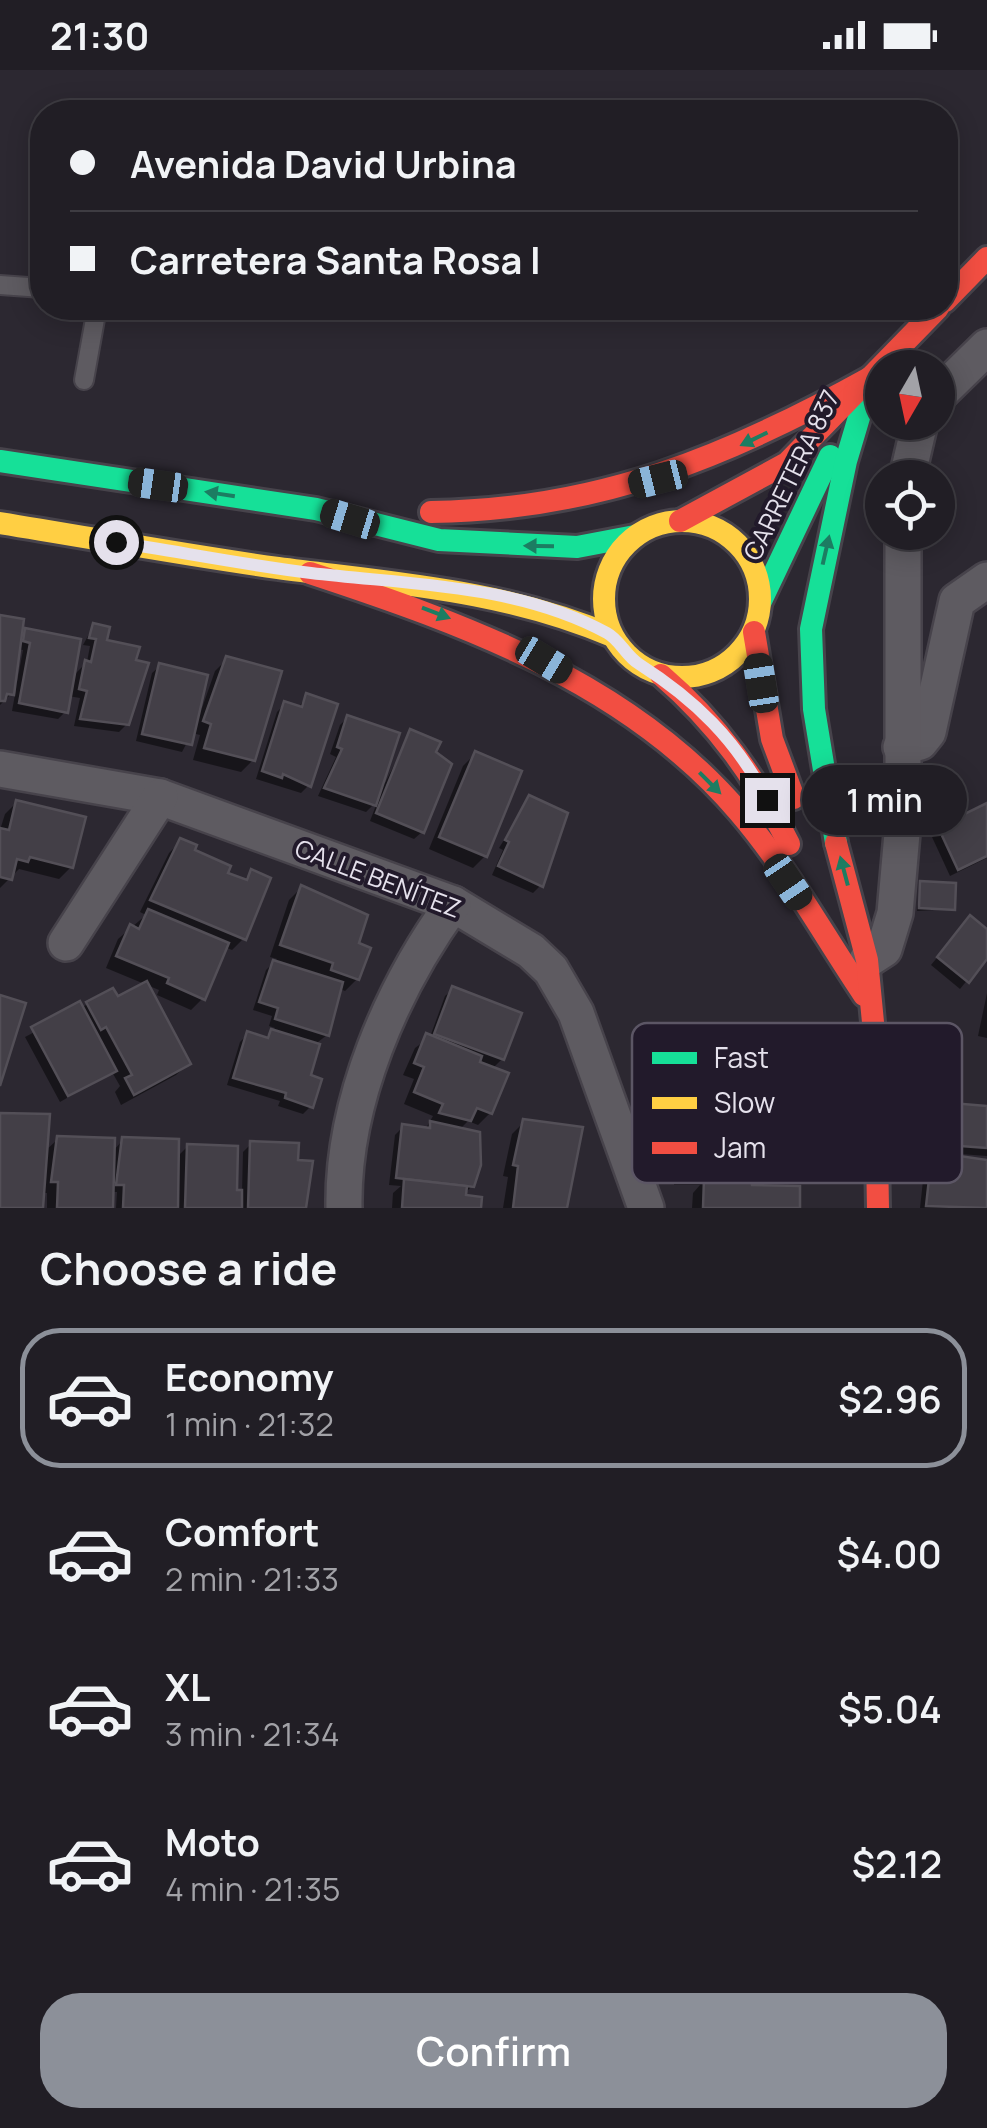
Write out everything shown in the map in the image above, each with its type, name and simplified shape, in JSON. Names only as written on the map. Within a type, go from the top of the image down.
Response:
[{"type":"street","points":[[958,288],[987,258]]},
{"type":"street","points":[[897,350],[926,320]]},
{"type":"street","points":[[955,378],[987,347]]},
{"type":"street","points":[[316,509],[439,512],[575,500],[658,479],[718,456],[865,380]]},
{"type":"street","name":"CARRETERA 837","points":[[680,521],[736,495],[787,463],[865,383]]},
{"type":"street","name":"CARRETERA 837","points":[[762,602],[798,518],[865,389]]},
{"type":"street","points":[[865,399],[846,461],[811,629],[814,709],[832,828],[868,960],[872,1023]]},
{"type":"street","points":[[0,461],[316,509],[439,540],[577,547],[636,536],[680,521],[711,526],[738,544],[756,570],[762,602],[754,632],[736,658],[708,674],[661,675]]},
{"type":"street","points":[[0,523],[310,573],[428,584],[518,600],[562,611],[612,636],[632,660],[661,675],[700,708],[752,770],[868,1000]]},
{"type":"street","points":[[612,636],[604,605],[608,574],[636,536]]},
{"type":"street","points":[[868,960],[884,949],[896,913],[902,822],[903,550]]},
{"type":"street","points":[[310,573],[426,609],[544,660],[596,691],[660,740],[748,823],[868,1000]]},
{"type":"street","points":[[901,748],[920,742],[928,732],[957,601],[987,580]]},
{"type":"street","points":[[754,632],[772,740],[868,1000]]},
{"type":"street","name":"CALLE BENÍTEZ","points":[[0,768],[160,797],[453,904],[531,951],[551,970],[576,1014],[632,1169]]},
{"type":"street","points":[[66,944],[160,797]]},
{"type":"street","points":[[344,1208],[357,1103],[414,958],[453,904]]},
{"type":"street","name":"CALLE BENÍTEZ","points":[[637,1183],[646,1208]]},
{"type":"street","points":[[878,1183],[878,1208]]},
{"type":"lane","points":[[0,285],[30,287]]},
{"type":"lane","points":[[84,380],[94,320]]},
{"type":"building","points":[[0,615],[24,619],[14,695],[7,694],[5,701],[0,701]]},
{"type":"building","points":[[93,623],[110,627],[107,640],[140,647],[136,660],[149,663],[129,725],[80,719],[87,691],[79,689],[85,660],[91,662],[96,639],[89,638]]},
{"type":"building","points":[[25,628],[81,639],[68,713],[19,703],[30,643],[23,641]]},
{"type":"building","points":[[226,656],[282,671],[255,761],[204,748],[211,724],[203,721]]},
{"type":"building","points":[[159,663],[208,675],[192,745],[142,734]]},
{"type":"building","points":[[306,693],[338,704],[311,787],[283,774],[282,778],[262,771],[284,701],[302,707]]},
{"type":"building","points":[[347,715],[400,733],[376,806],[324,788],[342,749],[337,747]]},
{"type":"building","points":[[410,729],[441,742],[436,752],[452,764],[424,833],[376,813]]},
{"type":"building","points":[[475,751],[522,771],[487,857],[439,837]]},
{"type":"building","points":[[529,795],[568,813],[543,887],[498,866],[509,842],[505,840]]},
{"type":"building","points":[[16,800],[86,817],[73,868],[30,857],[28,862],[17,859],[12,880],[0,877],[0,828],[9,830]]},
{"type":"building","points":[[987,803],[987,856],[958,870],[938,827]]},
{"type":"building","points":[[180,838],[197,845],[195,850],[231,866],[228,873],[247,880],[251,869],[271,878],[246,940],[150,900]]},
{"type":"building","points":[[920,881],[956,883],[955,910],[919,908]]},
{"type":"building","points":[[301,885],[368,915],[359,943],[371,948],[359,980],[331,970],[333,963],[280,945]]},
{"type":"building","points":[[148,909],[229,943],[205,1000],[167,983],[169,978],[116,956],[130,924],[139,929]]},
{"type":"building","points":[[970,915],[987,929],[987,959],[969,983],[937,957]]},
{"type":"building","points":[[273,960],[343,982],[329,1036],[275,1019],[278,1008],[259,1002]]},
{"type":"building","points":[[147,981],[191,1064],[134,1095],[125,1078],[132,1075],[106,1027],[101,1030],[86,1002],[113,988],[118,996]]},
{"type":"building","points":[[452,986],[522,1013],[504,1060],[434,1034]]},
{"type":"building","points":[[0,995],[26,1003],[0,1086]]},
{"type":"building","points":[[80,1001],[117,1071],[68,1096],[31,1027]]},
{"type":"building","points":[[271,1029],[320,1044],[311,1075],[322,1079],[313,1108],[285,1098],[286,1093],[233,1078],[247,1031],[268,1038]]},
{"type":"building","points":[[426,1033],[482,1056],[480,1062],[509,1073],[492,1114],[477,1108],[471,1121],[439,1113],[443,1104],[414,1092],[424,1067],[414,1063]]},
{"type":"building","points":[[962,1104],[987,1106],[987,1148],[962,1146]]},
{"type":"building","points":[[0,1113],[50,1114],[43,1208],[0,1208]]},
{"type":"building","points":[[523,1119],[583,1127],[567,1208],[513,1208],[518,1166],[513,1165]]},
{"type":"building","points":[[430,1121],[480,1132],[481,1165],[474,1187],[396,1178],[402,1124],[430,1128]]},
{"type":"building","points":[[57,1136],[115,1138],[113,1208],[57,1208],[58,1182],[51,1182]]},
{"type":"building","points":[[122,1137],[179,1139],[178,1208],[123,1208],[124,1185],[116,1185]]},
{"type":"building","points":[[250,1141],[299,1143],[298,1160],[313,1161],[306,1208],[248,1208]]},
{"type":"building","points":[[187,1144],[238,1146],[237,1190],[242,1190],[242,1208],[185,1208]]},
{"type":"building","points":[[962,1156],[987,1160],[987,1208],[926,1206],[929,1183],[962,1183]]},
{"type":"building","points":[[404,1179],[467,1186],[466,1195],[482,1197],[481,1208],[402,1208]]},
{"type":"building","points":[[704,1183],[800,1186],[800,1208],[703,1208]]},
{"type":"traffic: fast","points":[[836,843],[814,709],[811,629],[846,461],[865,397]]},
{"type":"traffic: fast","points":[[761,601],[830,456]]},
{"type":"traffic: fast","points":[[0,461],[316,509],[439,540],[577,547],[635,536]]},
{"type":"traffic: slow","points":[[682,521],[712,527],[737,544],[754,569],[760,599],[754,629],[737,654],[712,671],[682,677],[652,671],[627,654],[610,629],[604,599],[610,569],[627,544],[652,527],[682,521]]},
{"type":"traffic: slow","points":[[0,523],[243,563],[448,590],[531,608],[612,636]]},
{"type":"traffic: jam","points":[[958,288],[987,258]]},
{"type":"traffic: jam","points":[[680,521],[787,463],[926,320]]},
{"type":"traffic: jam","points":[[431,512],[550,501],[660,474],[765,432],[865,380]]},
{"type":"traffic: jam","points":[[310,573],[485,637],[596,693],[647,727],[695,767],[739,812],[789,878],[864,995]]},
{"type":"traffic: jam","points":[[754,632],[772,739],[794,798]]},
{"type":"traffic: jam","points":[[661,675],[700,712],[734,753],[789,844]]},
{"type":"traffic: jam","points":[[836,843],[867,960],[873,1023]]},
{"type":"traffic: jam","points":[[878,1183],[878,1208]]},
{"type":"route","points":[[116,542],[310,573],[428,584],[562,611],[612,636],[632,660],[661,675],[700,708],[752,770],[767,800]]}]
